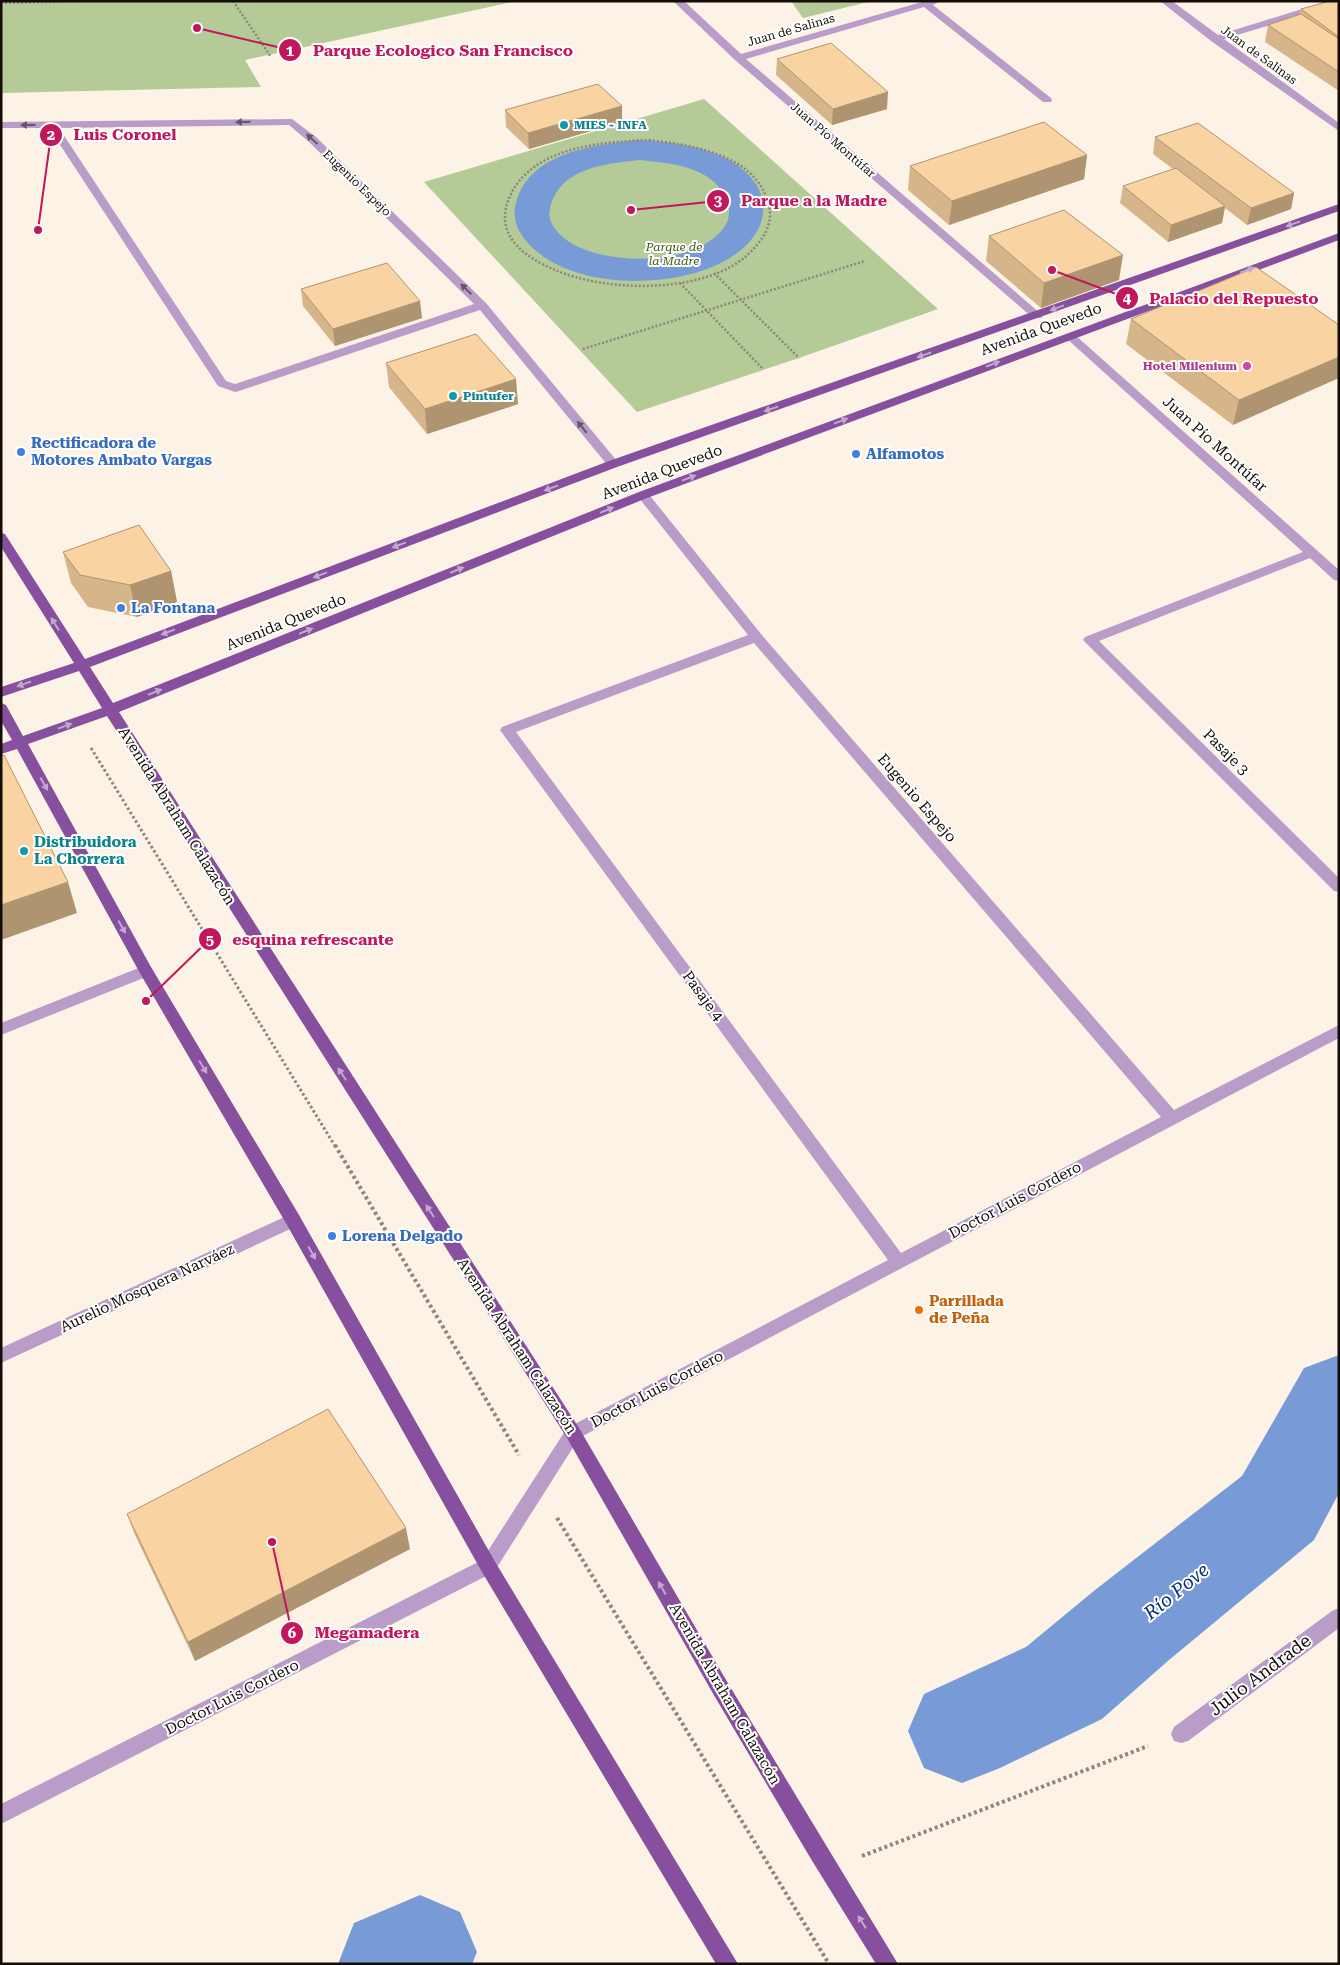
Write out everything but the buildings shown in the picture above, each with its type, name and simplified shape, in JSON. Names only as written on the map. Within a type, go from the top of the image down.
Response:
[{"type":"main road","name":"Avenida Quevedo","points":[[1,692],[81,665],[613,464],[1339,208]]},
{"type":"main road","name":"Avenida Quevedo","points":[[1,749],[110,710],[643,495],[1339,236]]},
{"type":"main road","name":"Avenida Abraham Calazacón","points":[[1,536],[81,665],[573,1433],[722,1691],[888,1964]]},
{"type":"main road","points":[[1,708],[146,970],[293,1220],[488,1566],[728,1964]]},
{"type":"street","name":"Juan Pío Montúfar","points":[[678,1],[739,58],[1036,316]]},
{"type":"street","name":"Juan de Salinas","points":[[1165,1],[1339,128]]},
{"type":"street","points":[[1215,39],[1339,2]]},
{"type":"street","name":"Juan de Salinas","points":[[739,58],[931,3]]},
{"type":"street","points":[[931,3],[1047,100]]},
{"type":"street","name":"Eugenio Espejo","points":[[1,125],[292,122],[482,305],[613,464]]},
{"type":"street","points":[[52,125],[222,383],[235,388],[482,305]]},
{"type":"street","name":"Juan Pío Montúfar","points":[[1070,336],[1339,577]]},
{"type":"street","name":"Eugenio Espejo","points":[[643,495],[756,637],[1171,1118]]},
{"type":"street","name":"Pasaje 3","points":[[1312,553],[1090,640],[1339,887]]},
{"type":"street","name":"Pasaje 4","points":[[756,637],[507,730],[898,1261]]},
{"type":"street","points":[[1,1029],[146,970]]},
{"type":"street","name":"Doctor Luis Cordero","points":[[1,1814],[488,1566],[573,1433],[1339,1031]]},
{"type":"street","name":"Aurelio Mosquera Narváez","points":[[1,1356],[293,1220]]},
{"type":"street","name":"Julio Andrade","points":[[1181,1734],[1339,1617]]},
{"type":"path","points":[[1,3],[83,1]]},
{"type":"path","points":[[233,1],[271,58]]},
{"type":"path","points":[[649,140],[684,144],[715,153],[741,166],[760,182],[770,202],[770,222],[760,242],[741,259],[714,273],[680,283],[644,287],[606,285],[572,277],[542,265],[520,248],[507,230],[504,210],[512,190],[528,172],[551,158],[580,147],[614,141],[649,140]]},
{"type":"path","points":[[583,349],[864,261]]},
{"type":"path","points":[[714,273],[799,358]]},
{"type":"path","points":[[680,283],[763,369]]},
{"type":"path","points":[[75,722],[283,1058],[538,1487],[829,1964]]},
{"type":"path","points":[[829,1869],[1181,1734]]},
{"type":"green space","points":[[1,1],[517,1],[245,60],[261,87],[1,93]]},
{"type":"green space","points":[[791,1],[872,1],[803,18]]},
{"type":"green space","name":"Parque de la Madre","points":[[704,99],[938,309],[637,412],[424,182]]},
{"type":"waterway","points":[[639,150],[687,157],[718,169],[731,178],[740,190],[747,208],[744,223],[739,233],[725,246],[708,256],[669,268],[649,270],[609,267],[587,263],[565,254],[542,237],[531,218],[531,212],[535,195],[544,181],[572,163],[606,154],[639,150]]},
{"type":"waterway","name":"Río Pove","points":[[962,1731],[1064,1683],[1132,1625],[1278,1508],[1339,1398]]},
{"type":"waterway","name":"Río Pove","points":[[395,1964],[420,1952]]},
{"type":"place","name":"Parque Ecologico San Francisco","points":[[197,28]]},
{"type":"place","name":"MIES - INFA","points":[[564,125]]},
{"type":"place","name":"Parque a la Madre","points":[[631,210]]},
{"type":"place","name":"Luis Coronel","points":[[38,230]]},
{"type":"place","name":"Palacio del Repuesto","points":[[1052,270]]},
{"type":"place","name":"Hotel Milenium","points":[[1247,366]]},
{"type":"place","name":"Pintufer","points":[[453,396]]},
{"type":"place","name":"Rectificadora de Motores Ambato Vargas","points":[[21,452]]},
{"type":"place","name":"Alfamotos","points":[[856,454]]},
{"type":"place","name":"La Fontana","points":[[121,608]]},
{"type":"place","name":"Distribuidora La Chorrera","points":[[24,851]]},
{"type":"place","name":"esquina refrescante","points":[[146,1001]]},
{"type":"place","name":"Lorena Delgado","points":[[332,1236]]},
{"type":"place","name":"Parrillada de Peña","points":[[919,1310]]},
{"type":"place","name":"Megamadera","points":[[272,1542]]}]
